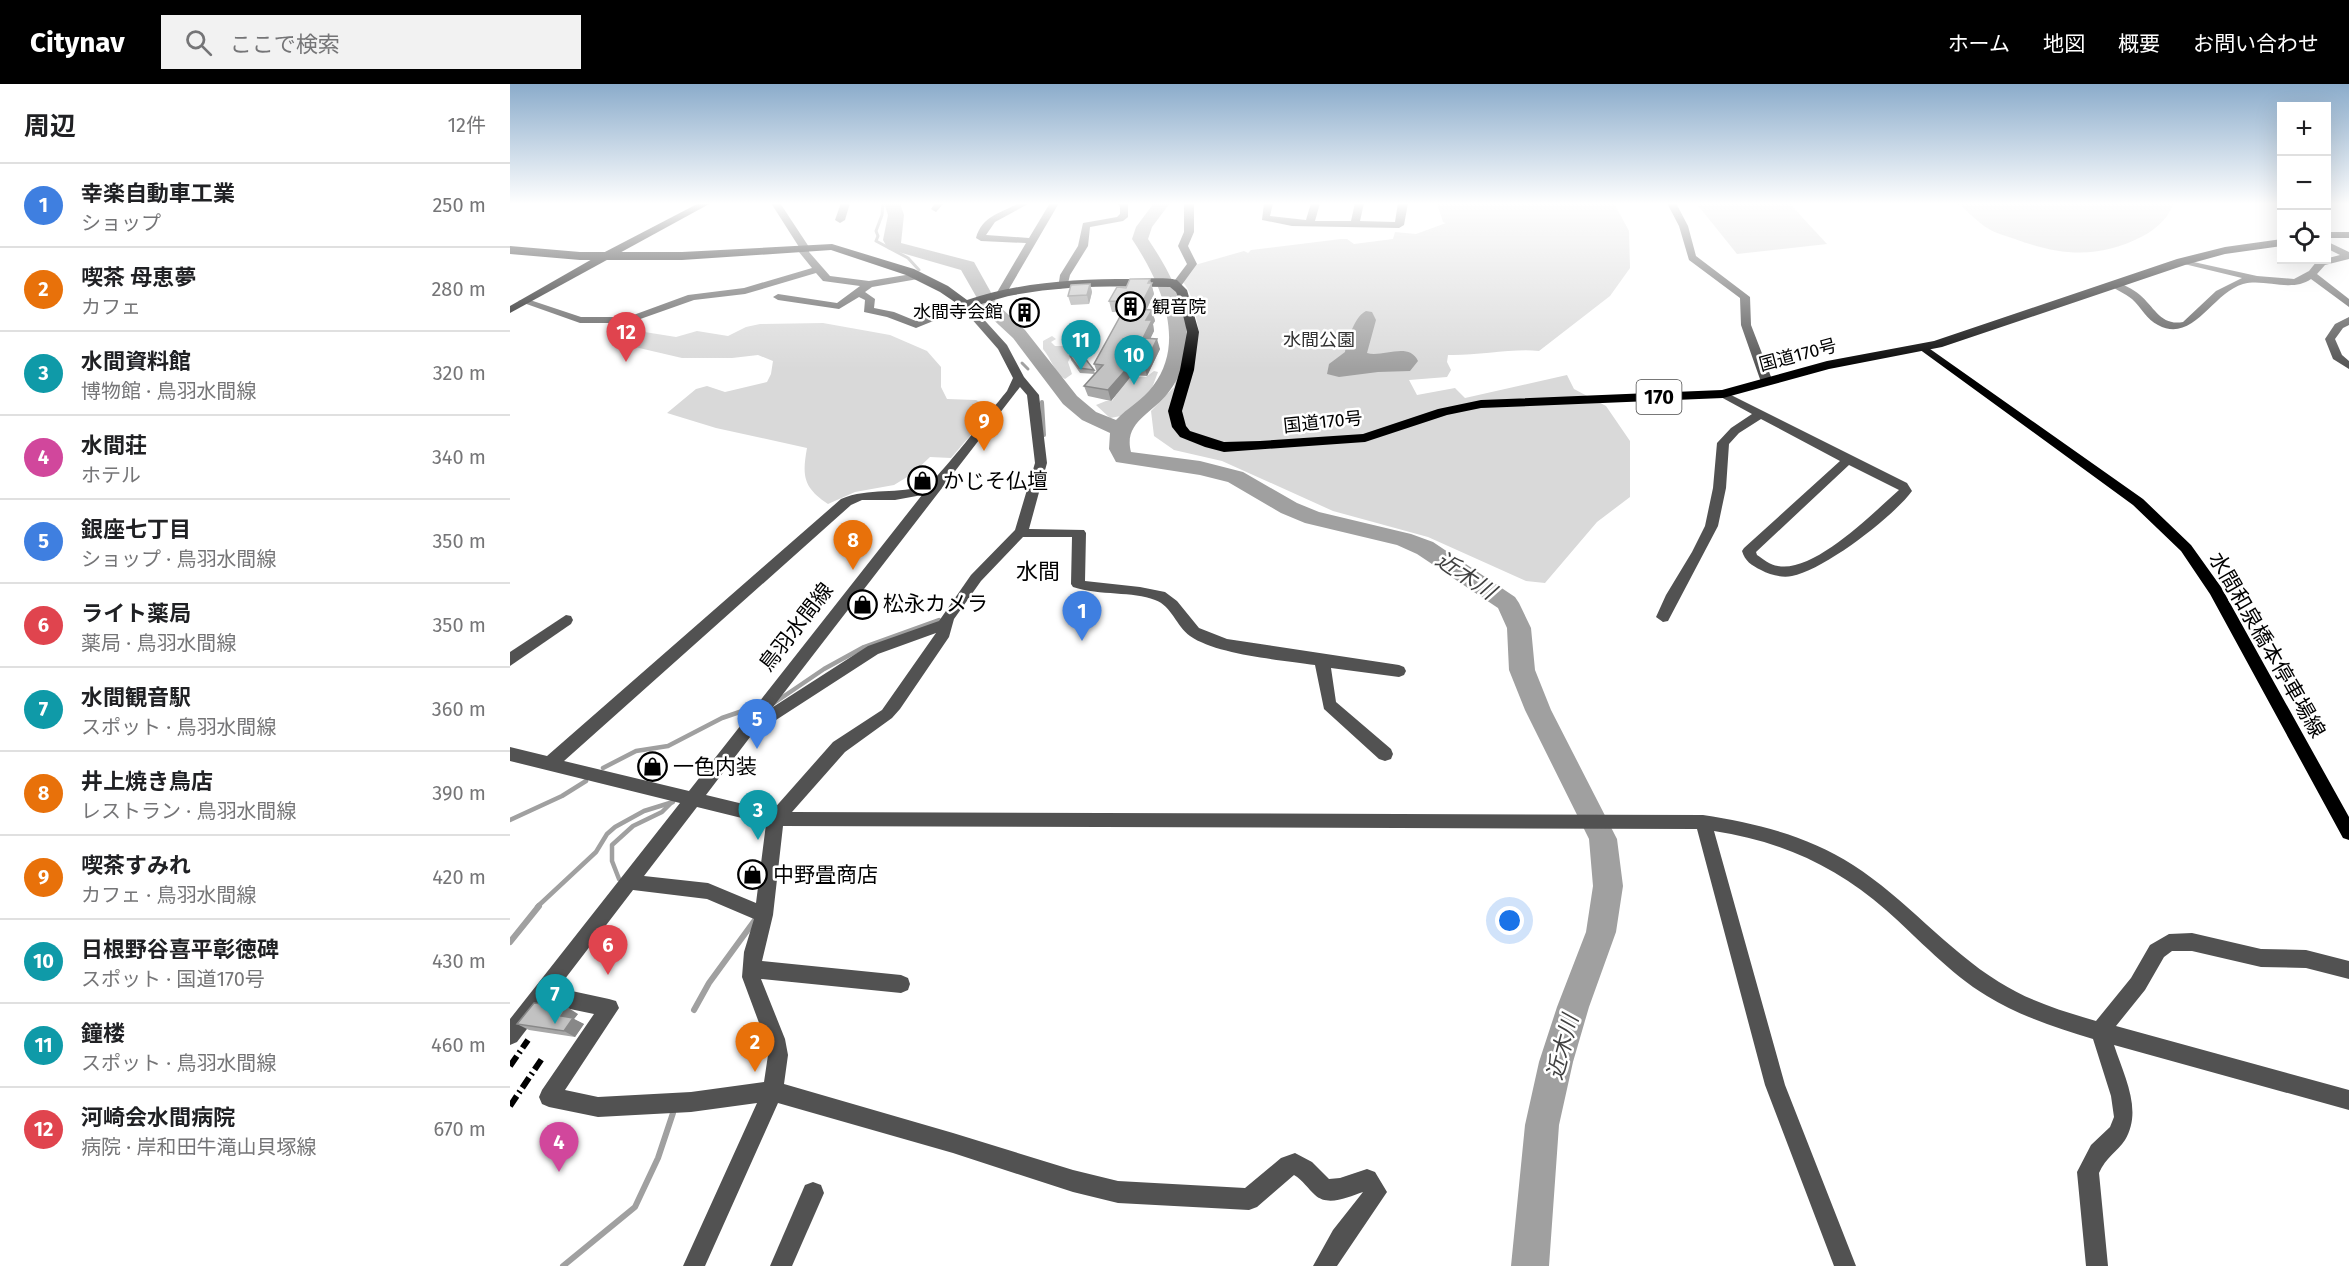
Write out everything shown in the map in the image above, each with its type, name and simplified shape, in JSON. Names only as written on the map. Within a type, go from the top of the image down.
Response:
[{"type":"highway","points":[[866,258],[918,276],[969,303],[999,295],[1062,287],[1175,283]]},
{"type":"highway","name":"国道170号","points":[[1175,283],[1186,303],[1192,332],[1187,370],[1175,411],[1176,420],[1185,434],[1209,444],[1224,447],[1365,438],[1465,406],[1497,402],[1723,394],[1827,365],[1923,347],[1964,336],[2195,258]]},
{"type":"main road","points":[[510,310],[600,258]]},
{"type":"main road","name":"水間和泉橋本停車場線","points":[[1923,347],[2139,502],[2186,548],[2216,591],[2349,833]]},
{"type":"street","points":[[809,258],[826,279],[868,284],[918,276]]},
{"type":"street","points":[[999,295],[1022,258]]},
{"type":"street","points":[[1062,287],[1065,275],[1075,258]]},
{"type":"street","points":[[1175,283],[1192,264],[1189,258]]},
{"type":"street","points":[[1692,258],[1746,297],[1746,325],[1767,382]]},
{"type":"street","points":[[2183,261],[2259,280],[2291,283],[2303,281],[2321,263],[2340,258]]},
{"type":"street","points":[[523,301],[580,320],[629,320],[693,297],[745,291],[818,269]]},
{"type":"street","points":[[2311,274],[2349,304]]},
{"type":"street","points":[[2114,284],[2130,293],[2156,321],[2180,326],[2187,324],[2226,289],[2243,281],[2259,280]]},
{"type":"street","points":[[778,297],[839,306],[858,294],[868,284]]},
{"type":"street","points":[[694,1266],[773,1091],[778,1055],[775,1039],[756,995],[751,977],[753,952],[764,915],[775,819],[839,747],[887,714],[895,705],[944,633],[947,618],[976,578],[1020,533],[1028,514],[1041,463],[1033,395],[1019,378],[1004,346],[969,303],[916,325],[868,310],[870,299],[858,294]]},
{"type":"street","points":[[2349,320],[2332,333],[2330,339],[2337,357],[2349,366]]},
{"type":"street","name":"鳥羽水間線","points":[[510,1035],[753,719],[1012,392],[1019,378]]},
{"type":"street","points":[[1723,394],[1848,460],[1904,486],[1906,491],[1849,541],[1809,566],[1792,572],[1777,572],[1751,558],[1749,551],[1848,460]]},
{"type":"street","points":[[1663,617],[1669,600],[1709,533],[1721,474],[1720,448],[1724,441],[1742,426],[1760,415]]},
{"type":"street","points":[[549,764],[846,502],[860,496],[895,496],[934,488]]},
{"type":"street","points":[[1020,533],[1079,533],[1078,584],[1158,595],[1170,601],[1178,609],[1185,625],[1198,635],[1227,645],[1399,671]]},
{"type":"street","points":[[510,660],[566,620]]},
{"type":"street","points":[[753,719],[771,716],[873,650],[946,624]]},
{"type":"street","points":[[1322,661],[1329,705],[1385,754]]},
{"type":"street","points":[[510,754],[775,819],[1703,822],[1764,833],[1819,855],[1849,872],[1959,966],[1992,989],[2052,1016],[2100,1031],[2349,1100]]},
{"type":"street","points":[[1703,822],[1775,1085],[1845,1266]]},
{"type":"street","points":[[628,882],[708,891],[764,915]]},
{"type":"street","points":[[2100,1031],[2138,984],[2157,951],[2169,943],[2192,942],[2261,958],[2306,959],[2349,970]]},
{"type":"street","points":[[752,969],[902,984]]},
{"type":"street","points":[[541,994],[609,1008],[549,1097],[598,1107],[691,1102],[773,1091],[953,1143],[1072,1181],[1118,1192],[1249,1199],[1288,1165],[1295,1164],[1305,1169],[1325,1190],[1340,1189],[1367,1180],[1376,1192],[1341,1238],[1324,1266]]},
{"type":"street","points":[[2097,1266],[2088,1172],[2098,1152],[2118,1134],[2124,1117],[2121,1096],[2100,1031]]},
{"type":"street","points":[[781,1266],[813,1193]]},
{"type":"green space","name":"水間公園","points":[[1219,258],[1630,258],[1630,268],[1610,296],[1539,351],[1518,350],[1448,355],[1447,362],[1451,370],[1447,377],[1409,380],[1417,395],[1455,388],[1465,398],[1567,375],[1574,389],[1606,406],[1630,441],[1630,497],[1597,522],[1545,583],[1526,581],[1428,537],[1333,511],[1222,461],[1174,450],[1154,436],[1151,411],[1174,387],[1183,342],[1199,331],[1192,298],[1182,281],[1195,265]]},
{"type":"green space","points":[[823,323],[890,335],[927,351],[941,367],[941,387],[947,399],[976,400],[993,409],[951,458],[930,457],[912,474],[894,485],[855,492],[828,504],[813,492],[806,480],[807,448],[716,428],[667,413],[696,389],[707,386],[725,392],[767,382],[773,361],[758,355],[732,358],[682,358],[609,341],[612,333],[632,330],[676,337],[697,331],[728,336],[746,327],[760,324]]},
{"type":"green space","points":[[1052,336],[1056,339],[1051,342],[1055,346],[1070,346],[1079,353],[1070,358],[1068,362],[1072,374],[1065,379],[1058,373],[1043,349],[1043,341]]},
{"type":"green space","points":[[1154,371],[1158,372],[1149,396],[1121,416],[1110,418],[1096,405],[1112,401],[1129,376],[1146,377]]},
{"type":"shaded area","points":[[1366,311],[1372,312],[1376,320],[1367,353],[1408,352],[1418,361],[1410,371],[1339,377],[1327,374],[1329,364],[1345,352],[1355,323]]},
{"type":"building","points":[[1130,279],[1150,279],[1148,283],[1152,283],[1139,309],[1152,310],[1146,320],[1152,320],[1143,338],[1157,339],[1144,366],[1130,365],[1108,390],[1084,386],[1103,365],[1094,364],[1128,302],[1109,301],[1117,287],[1126,288]]},
{"type":"building","points":[[1090,284],[1087,295],[1068,296],[1071,285]]},
{"type":"building","points":[[1081,353],[1094,370],[1079,368],[1070,356]]},
{"type":"building","points":[[534,1003],[567,1007],[561,1016],[573,1018],[564,1031],[517,1024]]},
{"type":"waterway","points":[[908,258],[919,270]]},
{"type":"waterway","name":"近木川","points":[[933,258],[968,266],[991,308],[1019,334],[1070,400],[1089,416],[1120,430]]},
{"type":"waterway","name":"近木川","points":[[1153,258],[1169,291],[1175,310],[1178,348],[1173,367],[1164,385],[1124,423],[1119,440],[1123,457],[1200,468],[1235,477],[1289,508],[1313,518],[1403,539],[1425,548],[1507,603],[1519,628],[1522,670],[1538,710],[1603,839],[1608,886],[1601,932],[1573,1007],[1556,1062],[1542,1125],[1530,1266]]},
{"type":"waterway","points":[[1022,363],[1028,369]]},
{"type":"waterway","points":[[1042,402],[1044,435]]},
{"type":"waterway","points":[[774,703],[824,669],[864,647],[939,620]]},
{"type":"waterway","points":[[603,768],[636,751],[668,746],[722,718],[757,706]]},
{"type":"waterway","points":[[510,820],[562,796],[586,781]]},
{"type":"waterway","points":[[537,907],[596,852],[607,834],[615,827],[644,811],[673,802]]},
{"type":"waterway","points":[[619,879],[612,861],[612,845],[633,826],[662,812],[671,803]]},
{"type":"waterway","points":[[510,942],[539,906]]},
{"type":"waterway","points":[[694,1010],[709,983],[755,920]]},
{"type":"waterway","points":[[563,1266],[635,1207],[658,1158],[673,1113]]},
{"type":"railway","points":[[510,1066],[528,1040]]},
{"type":"railway","points":[[510,1106],[543,1057]]},
{"type":"place","name":"観音院","points":[[1131,307]]},
{"type":"place","name":"水間寺会館","points":[[1024,312]]},
{"type":"place","name":"河崎会水間病院","points":[[626,362]]},
{"type":"place","name":"鐘楼","points":[[1081,370]]},
{"type":"place","name":"日根野谷喜平彰徳碑","points":[[1134,385]]},
{"type":"place","name":"喫茶すみれ","points":[[984,451]]},
{"type":"place","name":"かじそ仏壇","points":[[922,481]]},
{"type":"place","name":"井上焼き鳥店","points":[[853,570]]},
{"type":"place","name":"松永カメラ","points":[[862,604]]},
{"type":"place","name":"幸楽自動車工業","points":[[1082,641]]},
{"type":"place","name":"銀座七丁目","points":[[757,749]]},
{"type":"place","name":"一色内装","points":[[652,767]]},
{"type":"place","name":"水間資料館","points":[[758,840]]},
{"type":"place","name":"中野畳商店","points":[[752,875]]},
{"type":"place","name":"ライト薬局","points":[[608,975]]},
{"type":"place","name":"水間観音駅","points":[[555,1024]]},
{"type":"place","name":"喫茶 母恵夢","points":[[755,1072]]},
{"type":"place","name":"水間荘","points":[[559,1172]]},
{"type":"district","name":"水間","points":[[1038,571]]}]
